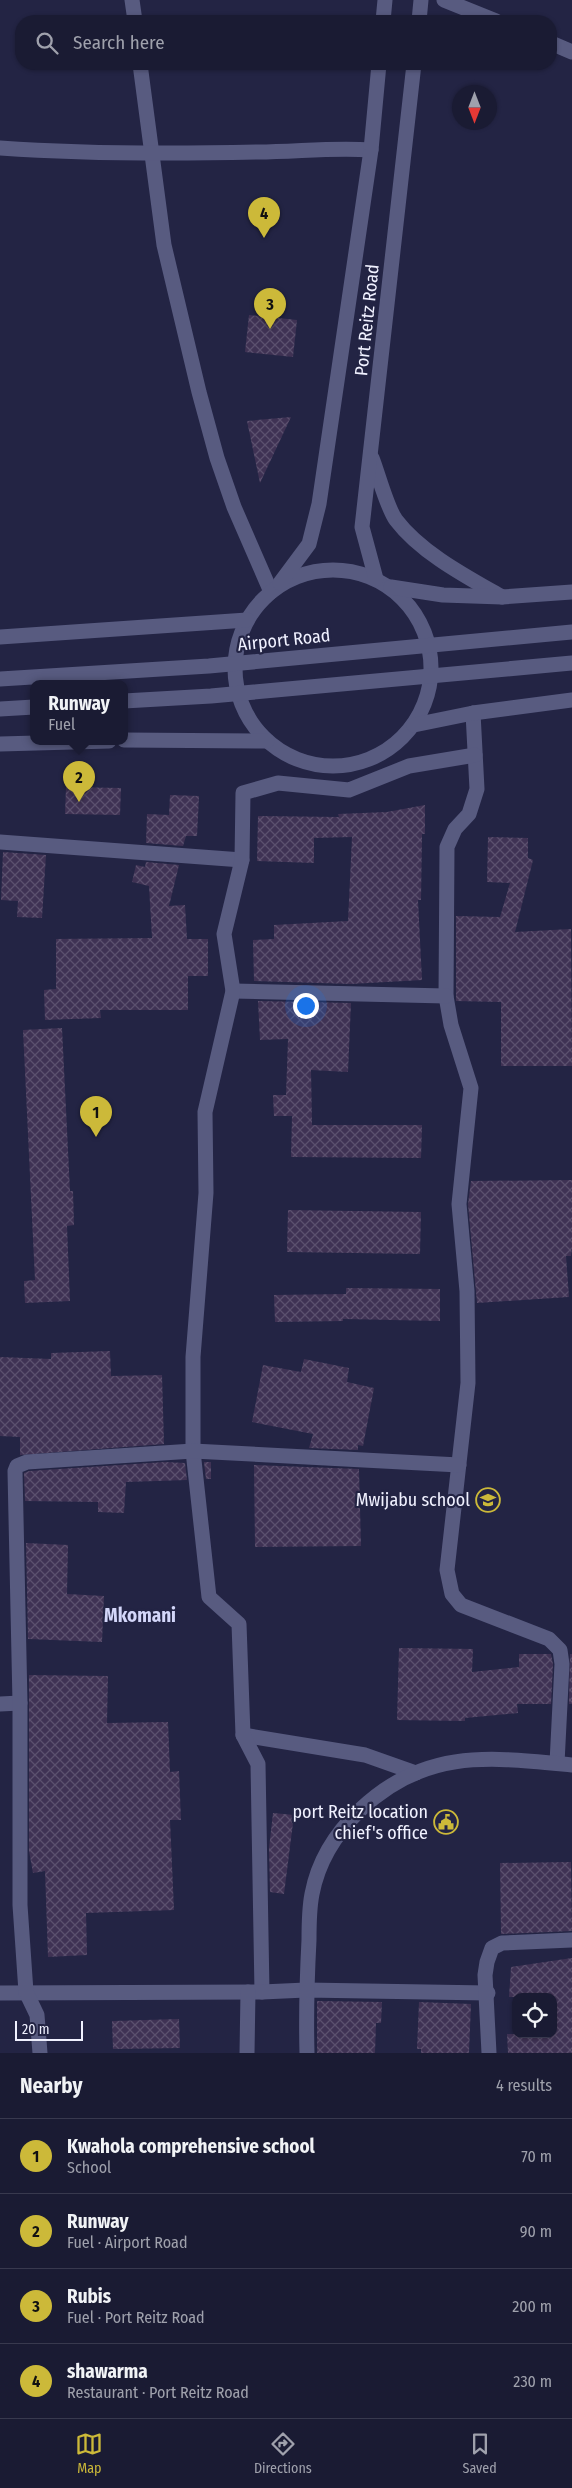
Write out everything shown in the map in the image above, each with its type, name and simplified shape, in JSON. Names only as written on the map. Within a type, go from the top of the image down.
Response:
[{"type":"street","points":[[132,0],[134,15]]},
{"type":"street","points":[[383,15],[384,0]]},
{"type":"street","points":[[420,15],[421,0]]},
{"type":"street","points":[[444,0],[481,15]]},
{"type":"street","points":[[557,46],[572,52]]},
{"type":"street","points":[[141,70],[150,152],[164,245],[216,458],[237,514],[274,589]]},
{"type":"street","points":[[274,589],[295,577],[315,571],[336,569],[356,572],[391,587],[415,612],[430,643],[432,660],[430,686],[422,711],[414,725],[388,749],[373,758],[340,766],[305,762],[289,755],[268,741],[247,715],[236,684],[236,651],[247,620],[309,544],[319,504],[371,150],[378,70]]},
{"type":"street","name":"Port Reitz Road","points":[[376,579],[362,527],[413,70]]},
{"type":"street","points":[[0,148],[74,152],[259,152],[338,148],[371,150]]},
{"type":"street","points":[[371,454],[395,519],[427,550],[502,597]]},
{"type":"street","points":[[391,587],[444,595],[502,597],[572,592]]},
{"type":"street","points":[[0,637],[247,620]]},
{"type":"street","name":"Airport Road","points":[[0,678],[209,666],[572,632]]},
{"type":"street","points":[[128,701],[211,696],[572,663]]},
{"type":"street","points":[[414,725],[473,713],[572,700]]},
{"type":"street","points":[[0,709],[30,707]]},
{"type":"street","points":[[307,2053],[306,1990],[312,1894],[330,1846],[351,1819],[381,1791],[416,1773],[453,1761],[510,1758],[564,1764],[562,1664],[560,1650],[549,1639],[515,1624],[474,1612],[461,1605],[452,1594],[447,1570],[468,1383],[467,1290],[459,1204],[471,1088],[451,1025],[446,996],[447,847],[455,829],[469,814],[477,789],[473,713]]},
{"type":"street","points":[[128,740],[268,741]]},
{"type":"street","points":[[0,744],[30,743]]},
{"type":"street","points":[[247,2053],[255,1992],[258,1764],[243,1735],[239,1624],[209,1597],[193,1452],[193,1358],[206,1194],[205,1112],[233,991],[224,934],[242,860],[243,793],[278,783],[349,790],[409,766],[475,755]]},
{"type":"street","points":[[0,842],[242,860]]},
{"type":"street","points":[[233,991],[446,996]]},
{"type":"street","points":[[40,2053],[38,2015],[26,1992],[20,1905],[20,1703],[15,1471],[18,1466],[27,1462],[193,1452],[459,1465]]},
{"type":"street","points":[[0,1704],[20,1703]]},
{"type":"street","points":[[243,1735],[365,1755],[416,1773]]},
{"type":"street","points":[[489,2053],[486,1962],[492,1948],[502,1943],[572,1940]]},
{"type":"street","points":[[0,1993],[306,1990],[488,1993]]},
{"type":"building","points":[[249,315],[297,320],[293,357],[245,352]]},
{"type":"building","points":[[291,417],[260,483],[247,421]]},
{"type":"building","points":[[66,787],[121,788],[120,815],[65,814]]},
{"type":"building","points":[[170,795],[199,796],[197,836],[186,836],[183,846],[146,843],[147,814],[169,815]]},
{"type":"building","points":[[425,805],[425,834],[422,834],[421,900],[418,900],[422,980],[351,984],[254,981],[253,940],[274,939],[274,925],[348,921],[352,837],[314,838],[314,863],[257,861],[258,816],[339,817],[338,814],[387,812]]},
{"type":"building","points":[[488,837],[528,838],[528,858],[533,860],[515,932],[571,929],[572,1066],[501,1066],[501,1002],[456,1001],[456,916],[500,917],[510,883],[487,882]]},
{"type":"building","points":[[3,852],[46,855],[42,918],[17,917],[18,901],[1,900]]},
{"type":"building","points":[[146,862],[179,865],[169,906],[185,905],[187,939],[208,939],[208,976],[188,976],[188,1010],[100,1010],[101,1018],[45,1020],[44,990],[56,989],[56,939],[152,938],[149,886],[132,882],[136,865],[145,867]]},
{"type":"building","points":[[258,1001],[351,1003],[348,1072],[311,1070],[312,1125],[422,1125],[421,1158],[291,1157],[292,1116],[274,1116],[273,1095],[286,1095],[288,1039],[260,1040]]},
{"type":"building","points":[[62,1028],[70,1191],[73,1191],[74,1225],[67,1226],[70,1301],[25,1303],[24,1281],[35,1280],[23,1030]]},
{"type":"building","points":[[572,1180],[572,1247],[571,1256],[566,1256],[569,1297],[477,1303],[468,1204],[471,1181]]},
{"type":"building","points":[[288,1210],[421,1212],[420,1254],[287,1252]]},
{"type":"building","points":[[346,1288],[440,1289],[440,1321],[343,1319],[343,1321],[275,1322],[274,1295],[346,1294]]},
{"type":"building","points":[[110,1351],[111,1376],[162,1375],[164,1444],[20,1455],[20,1437],[0,1436],[0,1357],[51,1359],[51,1353]]},
{"type":"building","points":[[304,1359],[349,1368],[347,1382],[374,1388],[363,1446],[358,1445],[358,1450],[309,1448],[313,1434],[252,1422],[263,1365],[301,1372]]},
{"type":"building","points":[[165,1462],[185,1463],[187,1480],[126,1482],[124,1513],[98,1512],[98,1502],[25,1501],[24,1473],[29,1471]]},
{"type":"building","points":[[204,1462],[211,1462],[211,1479],[206,1479]]},
{"type":"building","points":[[254,1465],[359,1469],[361,1546],[255,1547]]},
{"type":"building","points":[[26,1543],[68,1545],[67,1594],[104,1596],[102,1642],[28,1639]]},
{"type":"building","points":[[399,1648],[473,1649],[472,1672],[519,1667],[519,1654],[551,1654],[553,1664],[551,1704],[517,1704],[518,1713],[465,1718],[465,1721],[397,1720]]},
{"type":"building","points":[[570,1654],[572,1654],[572,1704],[569,1704]]},
{"type":"building","points":[[29,1675],[108,1676],[107,1723],[168,1722],[170,1772],[179,1771],[181,1820],[170,1820],[174,1910],[86,1913],[87,1955],[48,1957],[45,1871],[33,1873],[29,1851]]},
{"type":"building","points":[[273,1813],[294,1815],[284,1894],[270,1892],[269,1848]]},
{"type":"building","points":[[571,1862],[572,1931],[501,1934],[500,1863]]},
{"type":"building","points":[[572,1958],[572,2053],[508,2053],[507,2034],[512,2034],[512,2038],[557,2038],[557,1993],[512,1993],[512,1997],[509,1997],[511,1967]]},
{"type":"building","points":[[317,2001],[382,2002],[381,2023],[376,2023],[375,2053],[317,2053]]},
{"type":"building","points":[[419,2002],[471,2004],[469,2053],[421,2053],[421,2049],[417,2049]]},
{"type":"building","points":[[179,2019],[180,2048],[113,2049],[112,2021]]},
{"type":"place","name":"shawarma","points":[[264,238]]},
{"type":"place","name":"Rubis","points":[[270,329]]},
{"type":"place","name":"Runway","points":[[79,802]]},
{"type":"place","name":"Kwahola comprehensive school","points":[[96,1137]]},
{"type":"place","name":"Mwijabu school","points":[[488,1500]]},
{"type":"place","name":"port Reitz location chief's office","points":[[446,1822]]},
{"type":"district","name":"Mkomani","points":[[140,1615]]}]
